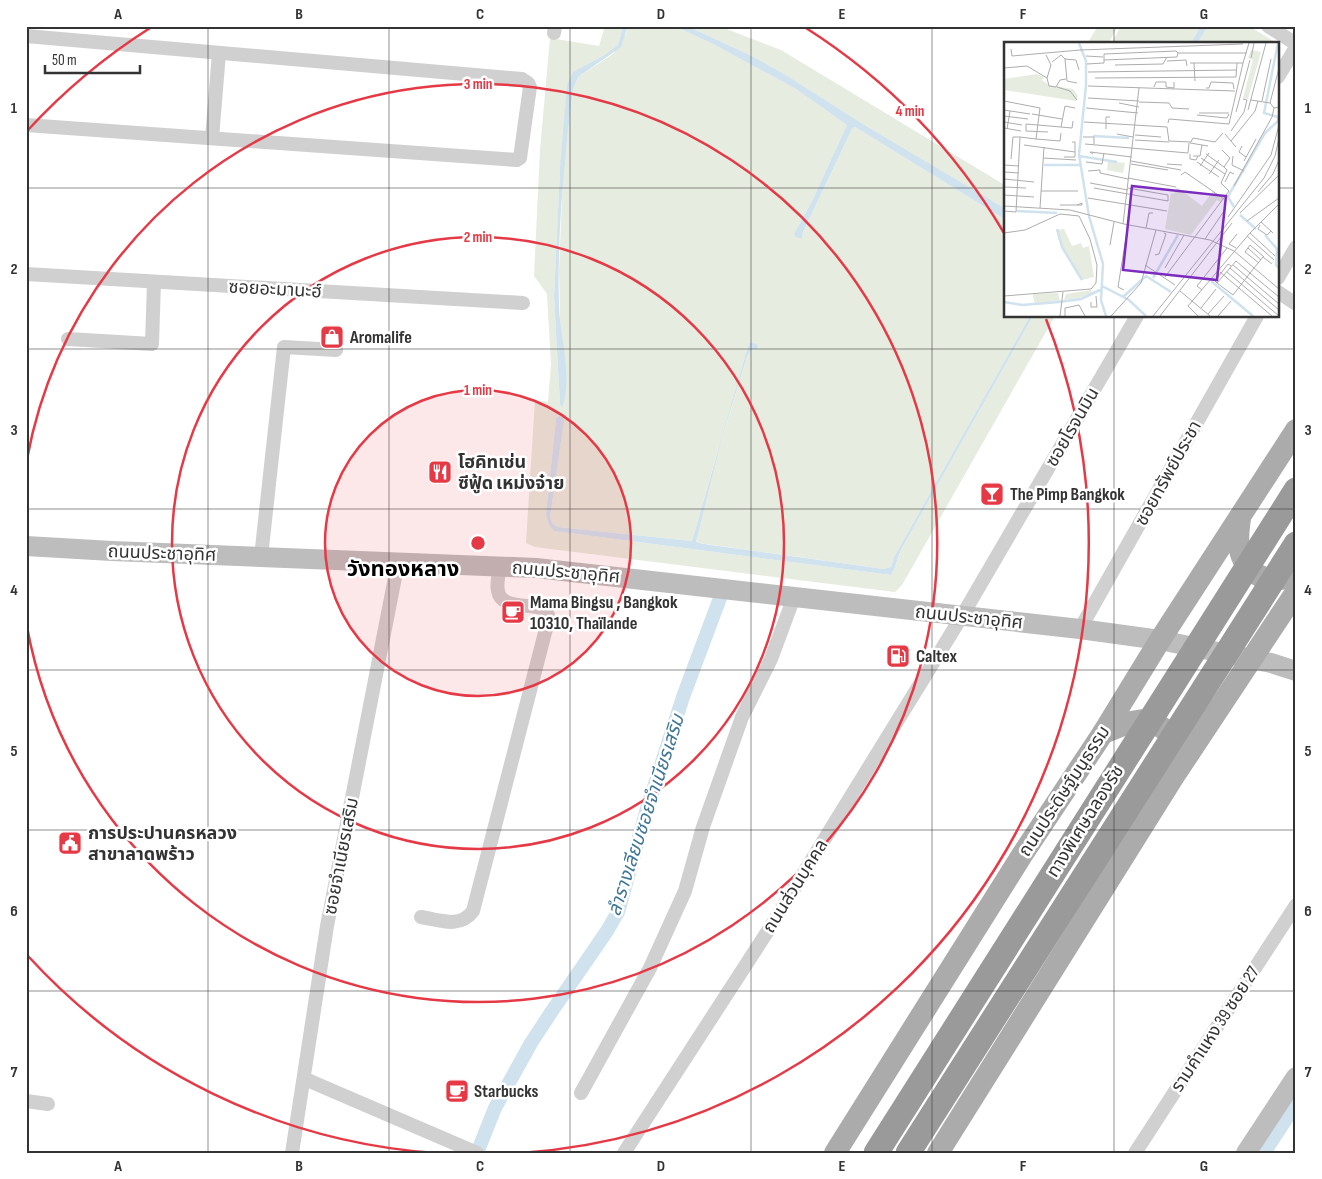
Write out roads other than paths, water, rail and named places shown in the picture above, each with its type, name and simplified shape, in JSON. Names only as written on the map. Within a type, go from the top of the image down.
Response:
[{"type":"highway","name":"ทางพิเศษฉลองรัช","points":[[876,1153],[1296,490]]},
{"type":"highway","name":"ทางพิเศษฉลองรัช","points":[[908,1153],[1296,544]]},
{"type":"main road","name":"ถนนประดิษฐ์มนูธรรม","points":[[835,1153],[1022,855],[1296,430]]},
{"type":"main road","points":[[1240,516],[1238,544],[1248,568],[1259,577],[1265,578],[1281,579],[1296,574]]},
{"type":"main road","name":"ถนนประชาอุทิศ","points":[[26,546],[112,552],[536,568],[1080,629],[1160,640],[1251,659],[1296,671]]},
{"type":"main road","points":[[938,1153],[1174,776],[1296,592]]},
{"type":"main road","points":[[1103,732],[1132,722],[1149,719],[1170,732],[1177,757],[1174,776]]},
{"type":"main road","points":[[1246,1153],[1296,1077]]},
{"type":"street","points":[[1268,26],[1296,45],[1280,73]]},
{"type":"street","points":[[26,36],[56,32],[219,53],[522,79],[530,87],[520,158],[517,160],[26,125]]},
{"type":"street","points":[[212,138],[219,53]]},
{"type":"street","points":[[1280,275],[1296,247]]},
{"type":"street","name":"ซอยอะมานะฮ์","points":[[26,274],[523,303]]},
{"type":"street","points":[[68,339],[152,344],[154,282]]},
{"type":"street","points":[[1280,293],[1296,304]]},
{"type":"street","name":"ซอยโรจนมิน","points":[[962,616],[1136,318]]},
{"type":"street","name":"ซอยทรัพย์ประชา","points":[[1080,629],[1256,318]]},
{"type":"street","points":[[261,557],[284,347],[336,350]]},
{"type":"street","name":"ซอยจำเนียรเสริม","points":[[292,1153],[327,926],[398,562]]},
{"type":"street","points":[[421,917],[458,922],[466,918],[473,911],[548,621],[546,612],[541,607],[508,603],[500,597],[498,590],[500,566]]},
{"type":"street","points":[[581,1093],[650,968],[685,891],[703,828],[742,717],[771,659],[794,597]]},
{"type":"street","name":"ถนนส่วนบุคคล","points":[[624,1153],[771,926],[962,616]]},
{"type":"street","name":"รามคำแหง 39 ซอย 27","points":[[1135,1153],[1296,905]]},
{"type":"street","points":[[304,1079],[475,1152]]},
{"type":"street","points":[[26,1102],[48,1104]]},
{"type":"water","points":[[623,26],[628,26],[621,47],[578,77],[573,90],[564,171],[559,252],[559,306],[566,370],[565,396],[562,408],[560,404],[554,297],[560,168],[567,85],[573,72],[603,56],[618,45]]},
{"type":"water","points":[[674,26],[687,26],[752,56],[786,75],[863,124],[1004,208],[1004,219],[855,127],[852,129],[803,232],[802,239],[796,237],[794,234],[812,201],[847,125],[796,89],[713,44]]},
{"type":"water","points":[[1201,26],[1208,26],[1198,42],[1191,42]]},
{"type":"water","points":[[1029,318],[1032,318],[902,548],[891,575],[554,531],[549,525],[546,514],[556,418],[560,416],[564,420],[550,518],[553,524],[558,527],[692,541],[749,343],[758,345],[757,349],[751,350],[747,357],[721,441],[696,541],[711,545],[884,569],[891,567],[894,557]]},
{"type":"waterway","name":"ลำรางเลียบซอยจำเนียรเสริม","points":[[477,1153],[495,1108],[531,1043],[618,912],[646,812],[683,697],[720,598]]},
{"type":"waterway","points":[[1264,1153],[1296,1104]]},
{"type":"place","name":"Aromalife","points":[[332,337]]},
{"type":"place","name":"โฮคิทเช่น ซีฟู้ด เหม่งจ๋าย","points":[[440,472]]},
{"type":"place","name":"The Pimp Bangkok","points":[[992,494]]},
{"type":"place","name":"Mama Bingsu , Bangkok 10310, Thaïlande","points":[[513,612]]},
{"type":"place","name":"Caltex","points":[[898,656]]},
{"type":"place","name":"การประปานครหลวง สาขาลาดพร้าว","points":[[70,843]]},
{"type":"place","name":"Starbucks","points":[[457,1091]]},
{"type":"district","name":"วังทองหลาง","points":[[403,568]]}]
